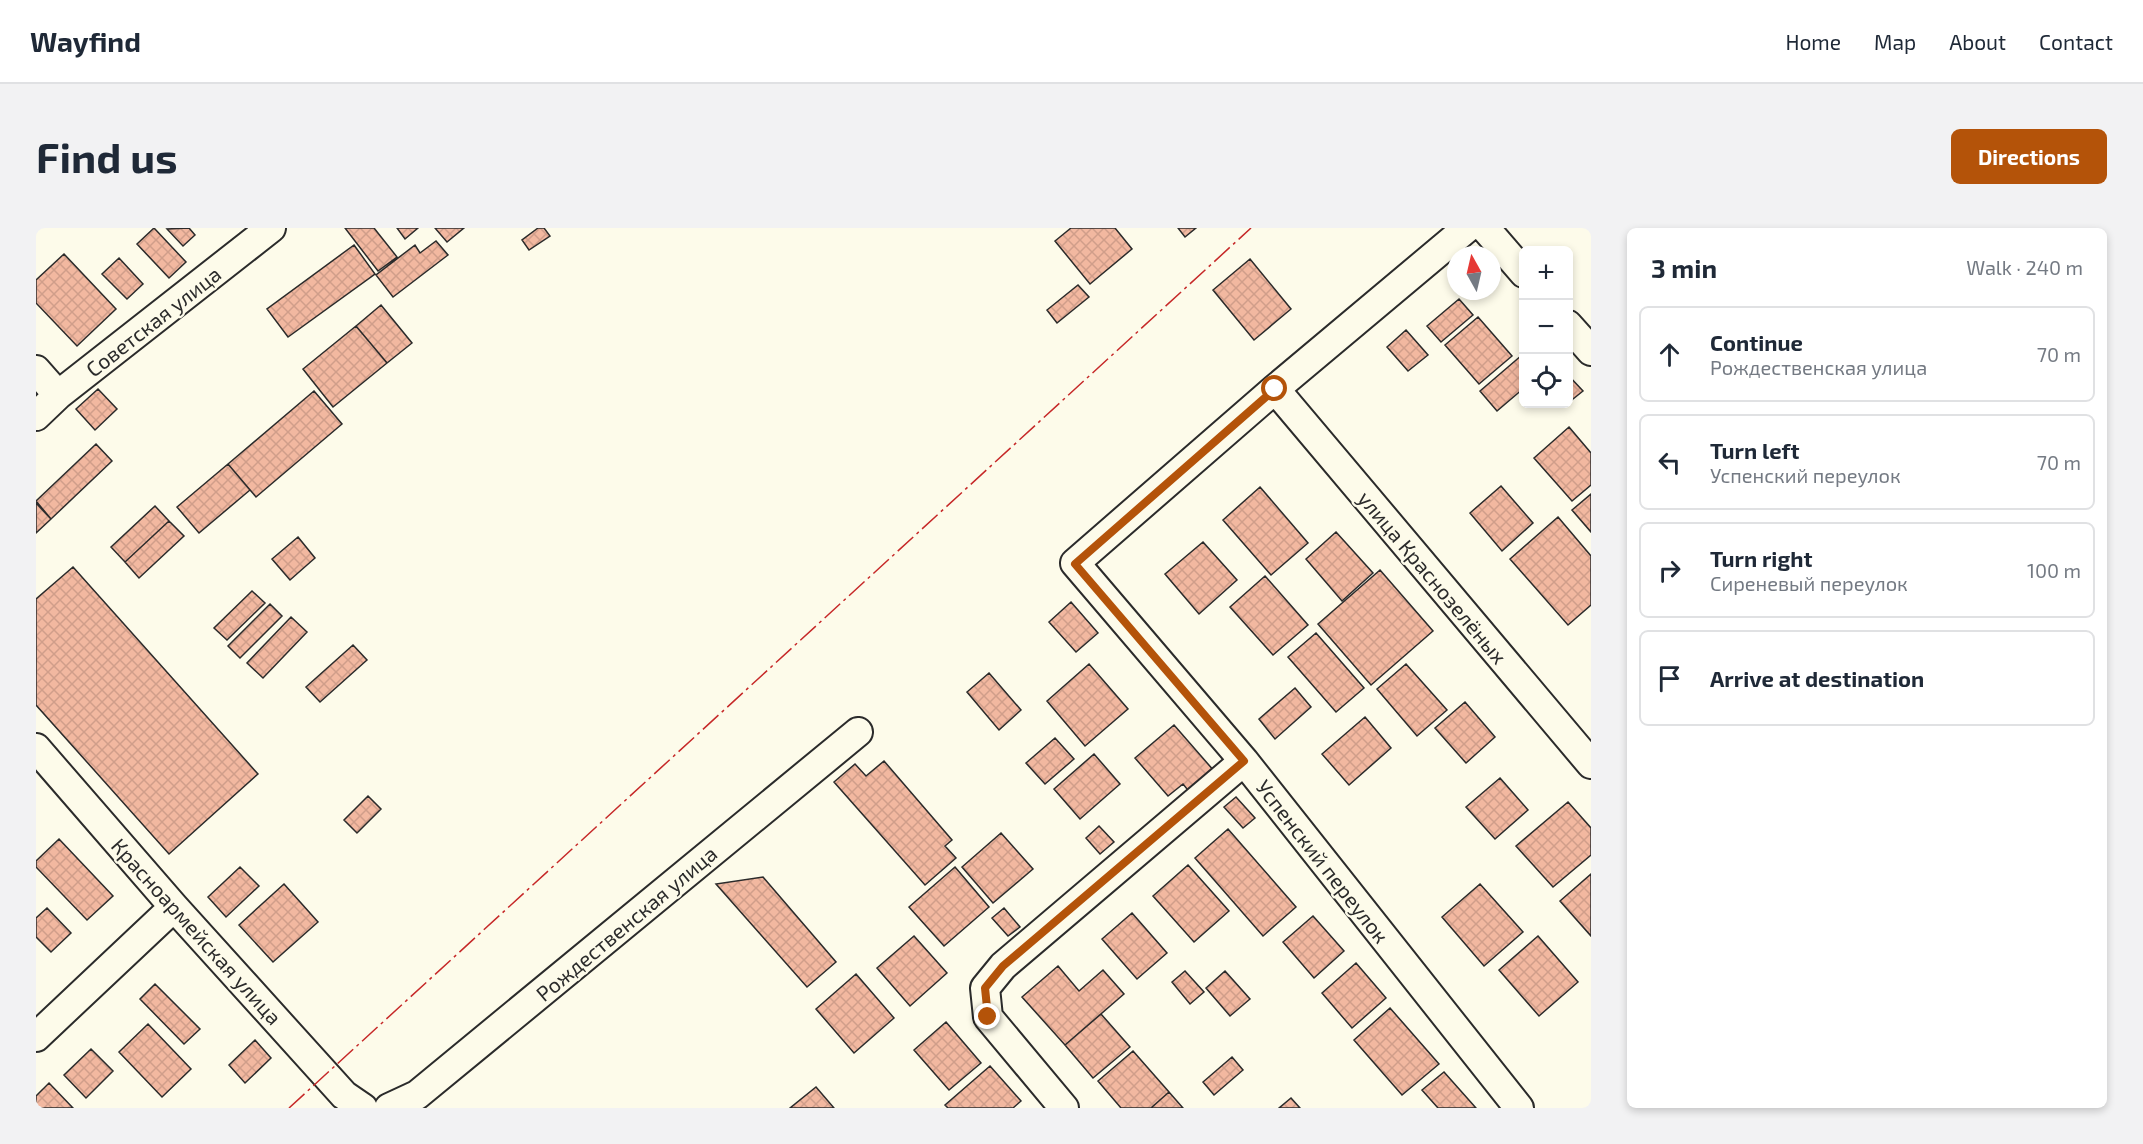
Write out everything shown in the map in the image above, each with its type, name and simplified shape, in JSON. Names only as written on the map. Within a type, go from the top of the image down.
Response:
[{"type":"street","name":"Советская улица","points":[[36,416],[58,395],[271,228]]},
{"type":"street","points":[[1275,389],[1467,228]]},
{"type":"street","points":[[1485,228],[1519,267]]},
{"type":"street","points":[[1573,330],[1591,351]]},
{"type":"street","points":[[36,370],[58,395]]},
{"type":"street","name":"Успенский переулок","points":[[1275,389],[1075,564],[1244,761],[1519,1108]]},
{"type":"street","name":"улица Краснозелёных","points":[[1275,389],[1591,764]]},
{"type":"street","name":"Рождественская улица","points":[[389,1108],[423,1102],[858,732]]},
{"type":"street","name":"Красноармейская улица","points":[[36,748],[174,907],[344,1095],[363,1108]]},
{"type":"street","points":[[1064,1108],[988,1017],[985,988],[1003,966],[1244,761]]},
{"type":"street","points":[[36,1037],[174,907]]},
{"type":"building","points":[[154,228],[186,262],[169,278],[137,244]]},
{"type":"building","points":[[189,228],[195,235],[183,246],[167,229]]},
{"type":"building","points":[[345,228],[374,228],[397,257],[378,271]]},
{"type":"building","points":[[397,228],[418,228],[405,239]]},
{"type":"building","points":[[435,228],[464,228],[447,242]]},
{"type":"building","points":[[538,228],[544,228],[550,236],[529,250],[522,240]]},
{"type":"building","points":[[1071,228],[1115,228],[1132,249],[1090,284],[1055,241]]},
{"type":"building","points":[[1178,228],[1196,228],[1185,237]]},
{"type":"building","points":[[436,241],[448,255],[393,297],[376,275],[415,245],[420,253]]},
{"type":"building","points":[[354,245],[375,274],[288,337],[267,309]]},
{"type":"building","points":[[64,254],[116,309],[77,346],[36,303],[36,280]]},
{"type":"building","points":[[119,258],[143,284],[127,299],[102,274]]},
{"type":"building","points":[[1250,259],[1291,309],[1254,340],[1213,290]]},
{"type":"building","points":[[1078,285],[1089,297],[1057,323],[1047,310]]},
{"type":"building","points":[[1458,300],[1473,315],[1441,342],[1427,326]]},
{"type":"building","points":[[381,305],[412,343],[387,363],[356,326]]},
{"type":"building","points":[[1478,317],[1512,356],[1479,384],[1445,345]]},
{"type":"building","points":[[356,326],[387,363],[333,407],[303,369]]},
{"type":"building","points":[[1406,330],[1428,355],[1408,371],[1387,347]]},
{"type":"building","points":[[1519,358],[1519,392],[1497,411],[1480,391]]},
{"type":"building","points":[[1573,380],[1583,391],[1573,399]]},
{"type":"building","points":[[98,389],[117,409],[95,430],[76,409]]},
{"type":"building","points":[[314,391],[342,424],[256,497],[228,464]]},
{"type":"building","points":[[1569,427],[1591,453],[1591,485],[1572,501],[1534,458]]},
{"type":"building","points":[[96,444],[112,461],[51,519],[36,501]]},
{"type":"building","points":[[228,464],[250,490],[199,533],[177,507]]},
{"type":"building","points":[[1501,486],[1533,523],[1502,551],[1470,513]]},
{"type":"building","points":[[1260,487],[1308,543],[1271,575],[1223,520]]},
{"type":"building","points":[[1591,494],[1591,532],[1572,510]]},
{"type":"building","points":[[36,503],[51,519],[36,533]]},
{"type":"building","points":[[155,506],[169,521],[125,562],[111,547]]},
{"type":"building","points":[[1558,517],[1591,556],[1591,605],[1568,625],[1510,559]]},
{"type":"building","points":[[169,521],[184,536],[139,578],[125,562]]},
{"type":"building","points":[[1336,532],[1373,573],[1342,601],[1306,559]]},
{"type":"building","points":[[298,537],[315,558],[290,580],[272,559]]},
{"type":"building","points":[[1203,542],[1237,580],[1199,614],[1165,574]]},
{"type":"building","points":[[73,567],[258,774],[169,854],[36,705],[36,599]]},
{"type":"building","points":[[1380,570],[1433,631],[1371,685],[1318,624]]},
{"type":"building","points":[[1265,576],[1308,625],[1273,655],[1230,607]]},
{"type":"building","points":[[252,591],[265,603],[227,640],[214,628]]},
{"type":"building","points":[[1071,602],[1098,633],[1076,652],[1049,622]]},
{"type":"building","points":[[270,604],[282,616],[240,658],[228,646]]},
{"type":"building","points":[[291,617],[307,632],[263,678],[247,663]]},
{"type":"building","points":[[1316,633],[1364,688],[1336,712],[1288,657]]},
{"type":"building","points":[[353,645],[367,660],[320,702],[306,687]]},
{"type":"building","points":[[1089,664],[1128,709],[1085,746],[1047,701]]},
{"type":"building","points":[[1406,664],[1447,710],[1417,736],[1377,689]]},
{"type":"building","points":[[989,673],[1021,710],[999,730],[967,692]]},
{"type":"building","points":[[1295,688],[1311,707],[1275,739],[1259,719]]},
{"type":"building","points":[[1465,702],[1495,737],[1466,763],[1435,728]]},
{"type":"building","points":[[1365,717],[1391,748],[1349,785],[1322,754]]},
{"type":"building","points":[[1174,725],[1215,772],[1191,794],[1183,784],[1168,796],[1135,758]]},
{"type":"building","points":[[1055,738],[1074,759],[1045,784],[1026,763]]},
{"type":"building","points":[[1094,754],[1120,784],[1080,819],[1054,789]]},
{"type":"building","points":[[884,761],[952,840],[945,846],[956,858],[925,885],[834,782],[855,764],[866,776]]},
{"type":"building","points":[[1500,778],[1528,810],[1495,839],[1466,807]]},
{"type":"building","points":[[368,796],[381,809],[357,833],[344,820]]},
{"type":"building","points":[[1236,797],[1255,818],[1243,828],[1224,807]]},
{"type":"building","points":[[1568,802],[1591,828],[1591,855],[1553,887],[1516,846]]},
{"type":"building","points":[[1099,826],[1114,842],[1100,854],[1086,838]]},
{"type":"building","points":[[1228,829],[1296,907],[1263,936],[1195,858]]},
{"type":"building","points":[[1001,833],[1033,869],[993,903],[962,867]]},
{"type":"building","points":[[59,839],[113,896],[87,920],[36,867],[36,861]]},
{"type":"building","points":[[1188,865],[1229,911],[1194,942],[1153,896]]},
{"type":"building","points":[[240,867],[259,886],[226,917],[208,897]]},
{"type":"building","points":[[955,867],[989,907],[944,946],[909,907]]},
{"type":"building","points":[[1591,874],[1591,936],[1560,901]]},
{"type":"building","points":[[763,877],[836,962],[807,987],[716,884]]},
{"type":"building","points":[[284,884],[318,922],[273,962],[239,925]]},
{"type":"building","points":[[1480,884],[1523,932],[1484,966],[1442,917]]},
{"type":"building","points":[[47,908],[71,933],[51,952],[36,937],[36,918]]},
{"type":"building","points":[[1004,908],[1020,927],[1008,936],[992,918]]},
{"type":"building","points":[[1132,913],[1167,953],[1137,979],[1102,939]]},
{"type":"building","points":[[1313,916],[1344,951],[1314,978],[1283,942]]},
{"type":"building","points":[[914,936],[947,973],[910,1006],[877,968]]},
{"type":"building","points":[[1538,936],[1578,982],[1539,1016],[1499,970]]},
{"type":"building","points":[[1356,963],[1386,998],[1352,1028],[1322,993]]},
{"type":"building","points":[[1058,966],[1079,991],[1103,970],[1124,994],[1065,1045],[1022,997]]},
{"type":"building","points":[[1185,971],[1204,992],[1190,1004],[1172,982]]},
{"type":"building","points":[[1225,971],[1250,999],[1230,1016],[1206,988]]},
{"type":"building","points":[[856,974],[894,1018],[854,1053],[816,1009]]},
{"type":"building","points":[[155,984],[200,1029],[184,1044],[140,999]]},
{"type":"building","points":[[1390,1008],[1439,1064],[1402,1095],[1354,1040]]},
{"type":"building","points":[[1101,1014],[1130,1047],[1093,1078],[1065,1045]]},
{"type":"building","points":[[946,1022],[981,1063],[949,1090],[914,1050]]},
{"type":"building","points":[[148,1024],[191,1069],[162,1097],[119,1052]]},
{"type":"building","points":[[255,1040],[271,1058],[245,1083],[229,1065]]},
{"type":"building","points":[[91,1049],[113,1071],[86,1098],[64,1075]]},
{"type":"building","points":[[1133,1051],[1169,1092],[1151,1108],[1121,1108],[1098,1081]]},
{"type":"building","points":[[1232,1057],[1243,1070],[1214,1095],[1203,1082]]},
{"type":"building","points":[[990,1066],[1021,1101],[1013,1108],[948,1108],[945,1105]]},
{"type":"building","points":[[1444,1072],[1476,1108],[1438,1108],[1422,1090]]},
{"type":"building","points":[[49,1083],[73,1108],[36,1108],[36,1096]]},
{"type":"building","points":[[816,1087],[834,1108],[790,1108]]},
{"type":"building","points":[[1169,1092],[1183,1108],[1151,1108]]},
{"type":"building","points":[[1291,1098],[1300,1108],[1279,1108]]},
{"type":"power","points":[[289,1108],[1251,228]]},
{"type":"route","points":[[988,1017],[985,988],[1003,966],[1244,761],[1075,564],[1275,389]]}]
